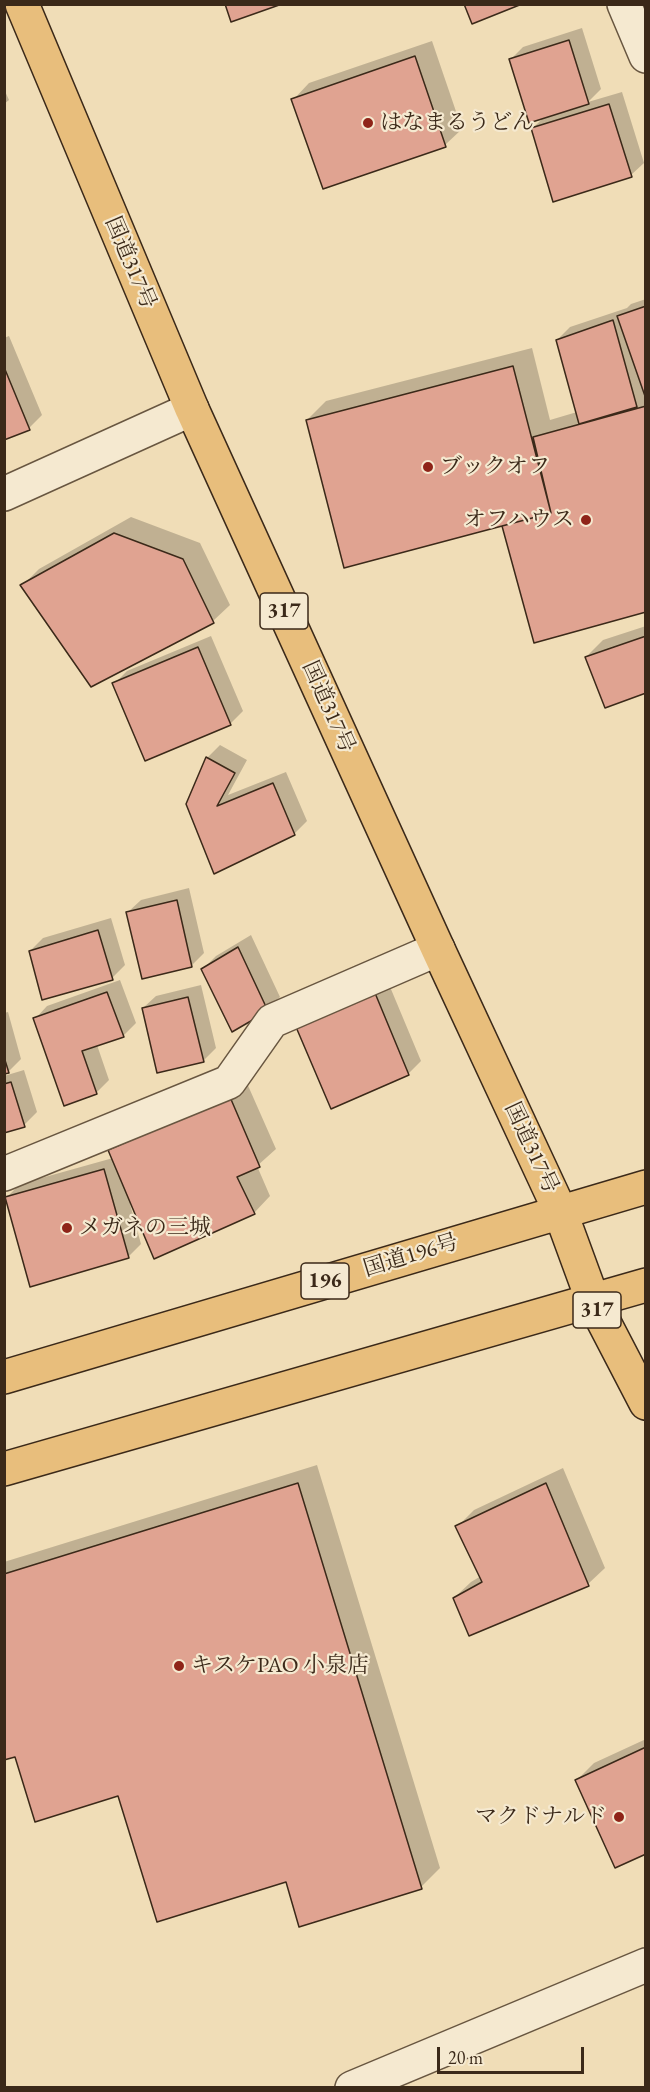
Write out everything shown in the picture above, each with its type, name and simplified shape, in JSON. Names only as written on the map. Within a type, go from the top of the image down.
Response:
[{"type":"highway","name":"国道317号","points":[[22,4],[192,409],[560,1211],[593,1301],[645,1403]]},
{"type":"highway","name":"国道196号","points":[[4,1377],[645,1187]]},
{"type":"highway","points":[[4,1469],[645,1285]]},
{"type":"street","points":[[624,4],[645,56]]},
{"type":"street","points":[[4,494],[192,409]]},
{"type":"street","points":[[4,1174],[229,1082],[272,1021],[438,949]]},
{"type":"street","points":[[352,2088],[645,1965]]},
{"type":"building","points":[[225,4],[282,4],[231,22]]},
{"type":"building","points":[[464,4],[522,4],[472,24]]},
{"type":"building","points":[[569,40],[589,104],[529,123],[509,59]]},
{"type":"building","name":"はなまるうどん","points":[[415,56],[446,147],[323,189],[291,99]]},
{"type":"building","points":[[609,104],[632,177],[553,202],[531,128]]},
{"type":"building","points":[[646,306],[646,399],[617,316]]},
{"type":"building","points":[[613,320],[637,407],[579,424],[556,340]]},
{"type":"building","name":"ブックオフ","points":[[513,366],[551,513],[344,568],[306,420]]},
{"type":"building","points":[[4,367],[30,430],[4,440]]},
{"type":"building","name":"オフハウス","points":[[646,406],[646,612],[534,643],[502,526],[551,513],[533,437]]},
{"type":"building","points":[[114,533],[183,559],[214,623],[91,687],[20,585]]},
{"type":"building","points":[[646,636],[646,693],[605,708],[585,657]]},
{"type":"building","points":[[198,647],[231,725],[145,761],[112,683]]},
{"type":"building","points":[[206,757],[235,773],[217,806],[273,783],[295,835],[214,874],[186,804]]},
{"type":"building","points":[[177,900],[192,967],[142,979],[126,912]]},
{"type":"building","points":[[98,930],[113,980],[42,1000],[29,951]]},
{"type":"building","points":[[238,947],[268,1011],[232,1032],[201,969]]},
{"type":"building","points":[[107,992],[124,1037],[82,1051],[97,1094],[64,1106],[33,1018]]},
{"type":"building","points":[[375,993],[409,1075],[331,1109],[296,1027]]},
{"type":"building","points":[[188,997],[204,1062],[157,1073],[142,1008]]},
{"type":"building","points":[[4,1057],[9,1073],[4,1074]]},
{"type":"building","points":[[11,1082],[25,1127],[4,1133],[4,1084]]},
{"type":"building","points":[[230,1097],[260,1167],[237,1177],[255,1214],[154,1259],[108,1150]]},
{"type":"building","name":"メガネの三城","points":[[104,1169],[129,1258],[30,1287],[5,1197]]},
{"type":"building","name":"キスケPAO 小泉店","points":[[298,1483],[422,1889],[299,1927],[286,1882],[157,1922],[118,1796],[35,1822],[15,1757],[4,1760],[4,1574]]},
{"type":"building","points":[[546,1483],[589,1586],[469,1636],[453,1598],[482,1582],[455,1526]]},
{"type":"building","name":"マクドナルド","points":[[646,1747],[646,1854],[615,1868],[575,1780]]},
{"type":"place","name":"はなまるうどん","points":[[368,123]]},
{"type":"place","name":"ブックオフ","points":[[428,467]]},
{"type":"place","name":"オフハウス","points":[[586,520]]},
{"type":"place","name":"メガネの三城","points":[[67,1228]]},
{"type":"place","name":"キスケPAO 小泉店","points":[[179,1666]]},
{"type":"place","name":"マクドナルド","points":[[619,1817]]}]
